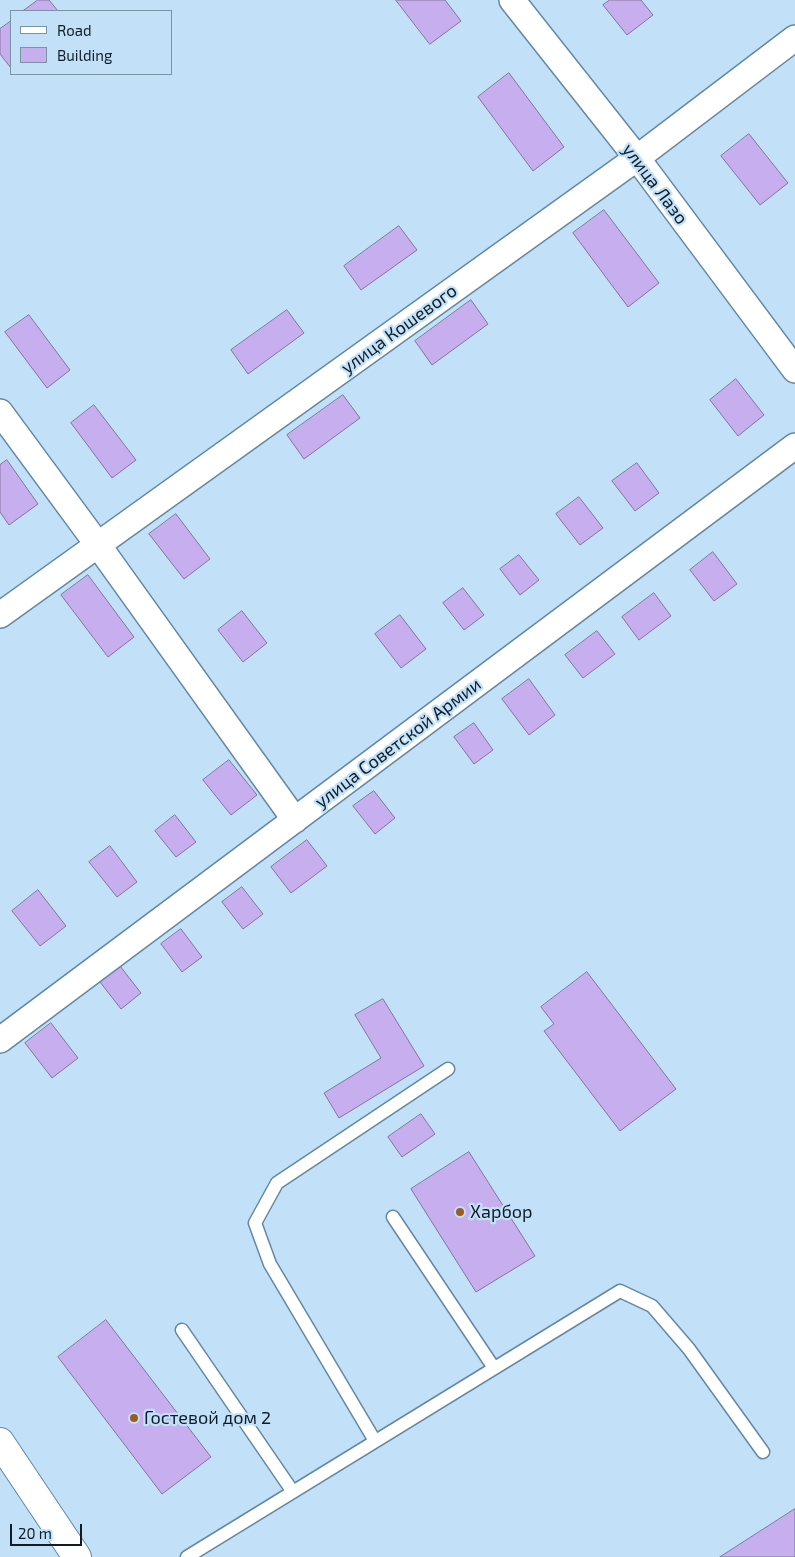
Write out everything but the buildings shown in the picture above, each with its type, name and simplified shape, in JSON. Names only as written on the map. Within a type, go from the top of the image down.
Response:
[{"type":"main road","points":[[0,1442],[77,1557]]},
{"type":"street","name":"улица Лазо","points":[[512,0],[637,158],[795,370]]},
{"type":"street","name":"улица Кошевого","points":[[0,616],[637,158],[795,38]]},
{"type":"street","points":[[0,412],[295,820]]},
{"type":"street","name":"улица Советской Армии","points":[[0,1040],[795,446]]},
{"type":"lane","points":[[374,1441],[270,1264],[255,1223],[277,1183],[448,1069]]},
{"type":"lane","points":[[393,1217],[494,1368]]},
{"type":"lane","points":[[187,1557],[620,1291],[652,1306],[689,1349],[763,1452]]},
{"type":"lane","points":[[182,1330],[293,1492]]},
{"type":"place","name":"Харбор","points":[[460,1212]]},
{"type":"place","name":"Гостевой дом 2","points":[[134,1418]]}]
